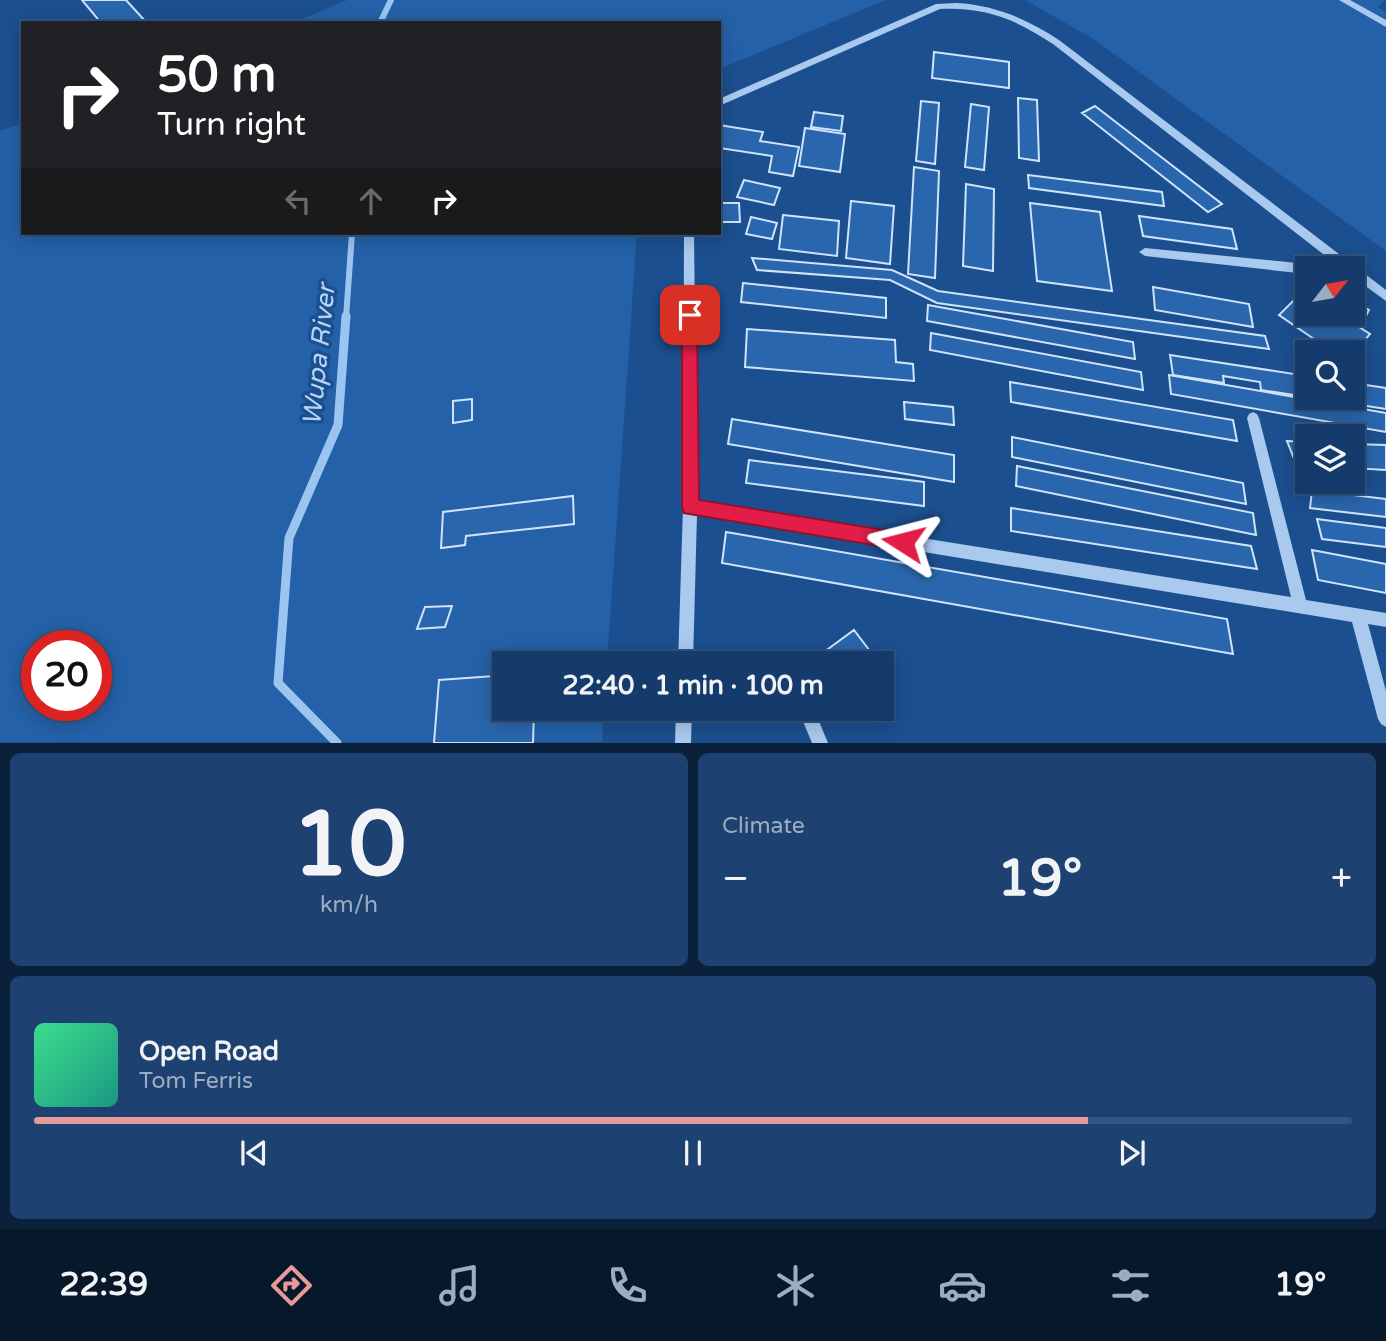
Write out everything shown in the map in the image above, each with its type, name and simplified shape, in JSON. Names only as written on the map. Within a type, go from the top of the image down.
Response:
[{"type":"street","points":[[1343,0],[1386,24]]},
{"type":"street","points":[[721,102],[939,6],[962,4],[994,8],[1024,20],[1056,42],[1334,256]]},
{"type":"street","points":[[685,651],[690,507],[689,235]]},
{"type":"street","points":[[1145,252],[1295,268]]},
{"type":"street","points":[[1365,280],[1386,296]]},
{"type":"street","points":[[1253,418],[1301,607]]},
{"type":"street","points":[[690,507],[1386,620]]},
{"type":"street","points":[[1358,616],[1386,719]]},
{"type":"street","points":[[683,743],[684,721]]},
{"type":"street","points":[[811,721],[820,743]]},
{"type":"shaded area","points":[[347,0],[886,0],[721,68],[721,21],[298,21]]},
{"type":"shaded area","points":[[1025,0],[1386,0],[1378,7],[1386,12],[1386,251],[1092,38]]},
{"type":"shaded area","points":[[21,124],[21,235],[637,235],[608,651],[492,651],[492,721],[603,721],[602,742],[0,742],[0,131]]},
{"type":"building","points":[[82,0],[126,0],[145,21],[99,21]]},
{"type":"building","points":[[934,52],[1009,62],[1009,88],[932,78]]},
{"type":"building","points":[[1018,98],[1037,100],[1039,161],[1019,158]]},
{"type":"building","points":[[921,101],[939,103],[935,164],[916,161]]},
{"type":"building","points":[[971,104],[989,107],[984,170],[965,167]]},
{"type":"building","points":[[1095,106],[1222,204],[1208,212],[1082,113]]},
{"type":"building","points":[[814,112],[843,116],[841,131],[811,127]]},
{"type":"building","points":[[721,125],[763,132],[760,141],[799,147],[793,176],[769,172],[772,156],[721,148]]},
{"type":"building","points":[[805,128],[845,134],[840,172],[799,166]]},
{"type":"building","points":[[914,167],[939,171],[935,278],[908,274]]},
{"type":"building","points":[[1028,175],[1162,192],[1164,206],[1029,188]]},
{"type":"building","points":[[744,180],[780,188],[774,205],[737,197]]},
{"type":"building","points":[[966,184],[994,189],[993,271],[963,266]]},
{"type":"building","points":[[851,201],[894,206],[890,264],[846,258]]},
{"type":"building","points":[[721,203],[739,203],[740,222],[721,222]]},
{"type":"building","points":[[1030,203],[1100,212],[1112,291],[1037,281]]},
{"type":"building","points":[[783,215],[839,221],[837,256],[779,249]]},
{"type":"building","points":[[1139,216],[1232,229],[1237,249],[1143,236]]},
{"type":"building","points":[[751,217],[777,223],[772,239],[746,234]]},
{"type":"building","points":[[752,258],[892,270],[938,291],[1265,336],[1269,349],[937,303],[890,280],[757,270]]},
{"type":"building","points":[[743,283],[886,298],[886,318],[741,302]]},
{"type":"building","points":[[1153,287],[1249,304],[1253,327],[1155,310]]},
{"type":"building","points":[[1295,299],[1295,326],[1279,315]]},
{"type":"building","points":[[928,305],[1133,342],[1135,359],[927,321]]},
{"type":"building","points":[[1295,326],[1357,326],[1370,334],[1365,340],[1315,340]]},
{"type":"building","points":[[747,329],[895,340],[896,362],[913,364],[914,381],[745,367]]},
{"type":"building","points":[[931,333],[1141,372],[1143,390],[930,350]]},
{"type":"building","points":[[1170,355],[1295,374],[1295,395],[1261,390],[1260,382],[1223,376],[1224,383],[1173,375]]},
{"type":"building","points":[[1169,375],[1295,397],[1295,410],[1365,409],[1386,413],[1386,432],[1365,428],[1365,424],[1341,424],[1171,394]]},
{"type":"building","points":[[1010,382],[1233,420],[1237,441],[1011,402]]},
{"type":"building","points":[[1365,385],[1386,388],[1386,409],[1365,406]]},
{"type":"building","points":[[472,399],[472,420],[453,423],[453,401]]},
{"type":"building","points":[[904,402],[953,407],[954,425],[905,419]]},
{"type":"building","points":[[732,419],[954,455],[954,482],[728,444]]},
{"type":"building","points":[[1012,437],[1243,483],[1246,504],[1012,457]]},
{"type":"building","points":[[1287,441],[1295,441],[1295,461]]},
{"type":"building","points":[[1365,444],[1386,445],[1386,470],[1365,469]]},
{"type":"building","points":[[749,460],[924,482],[924,506],[746,483]]},
{"type":"building","points":[[1017,466],[1253,513],[1256,535],[1016,486]]},
{"type":"building","points":[[1312,494],[1345,494],[1386,499],[1386,517],[1310,508]]},
{"type":"building","points":[[573,496],[574,524],[466,536],[465,545],[441,548],[443,512]]},
{"type":"building","points":[[1011,508],[1251,546],[1257,569],[1011,531]]},
{"type":"building","points":[[1317,519],[1386,528],[1386,547],[1322,539]]},
{"type":"building","points":[[726,532],[1227,619],[1233,654],[722,563]]},
{"type":"building","points":[[1312,550],[1386,564],[1386,593],[1318,580]]},
{"type":"building","points":[[452,606],[445,627],[417,629],[425,607]]},
{"type":"building","points":[[854,630],[870,651],[825,651]]},
{"type":"building","points":[[492,676],[492,721],[534,721],[533,743],[434,743],[439,680]]},
{"type":"waterway","name":"Wupa River","points":[[381,21],[391,0]]},
{"type":"waterway","name":"Wupa River","points":[[346,318],[352,235]]},
{"type":"waterway","name":"Wupa River","points":[[337,743],[278,683],[289,538],[338,425],[346,316]]},
{"type":"route","points":[[690,315],[690,507],[903,542]]}]
